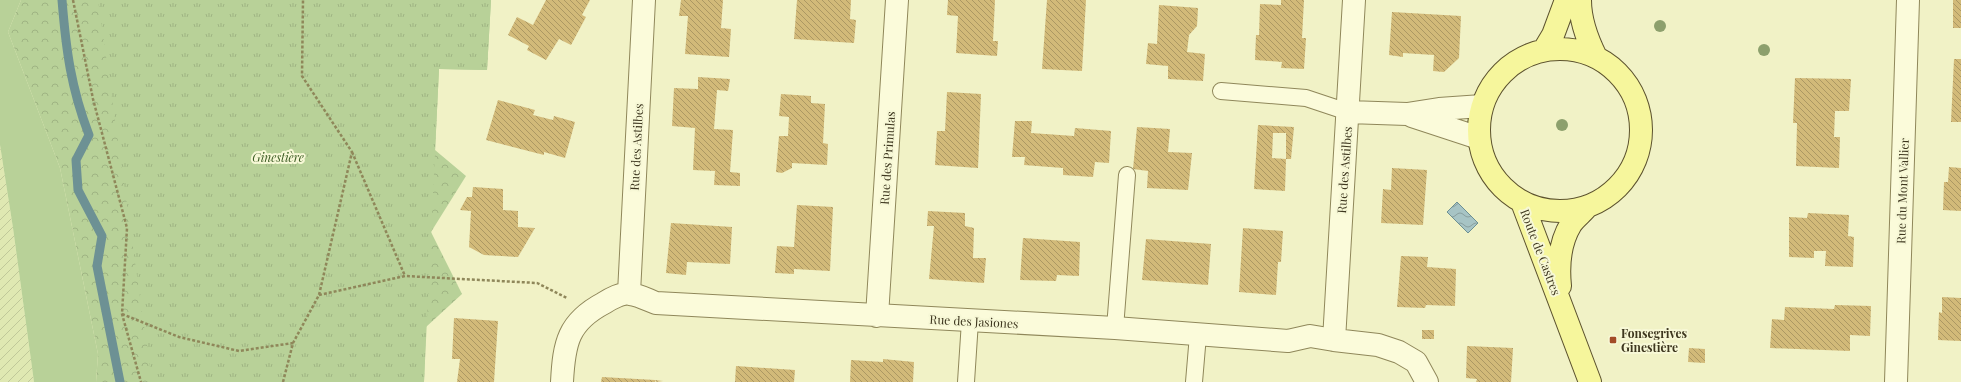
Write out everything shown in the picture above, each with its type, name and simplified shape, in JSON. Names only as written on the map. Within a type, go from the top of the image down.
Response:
[{"type":"main road","points":[[1544,50],[1553,35],[1566,0]]},
{"type":"main road","points":[[1580,0],[1580,11],[1586,37],[1596,57]]},
{"type":"main road","points":[[1571,49],[1596,57],[1618,73],[1634,95],[1641,122],[1640,149],[1629,174],[1610,195],[1586,208],[1564,212],[1543,210],[1522,202],[1501,186],[1486,164],[1479,138],[1479,122],[1482,106],[1492,86],[1506,70],[1524,57],[1544,50],[1571,49]]},
{"type":"main road","name":"Route de Castres","points":[[1522,202],[1590,382]]},
{"type":"main road","name":"Route de Castres","points":[[1561,302],[1558,268],[1563,244],[1571,224],[1586,208]]},
{"type":"street","name":"Rue des Astilbes","points":[[629,293],[644,0]]},
{"type":"street","name":"Rue des Primulas","points":[[877,316],[897,0]]},
{"type":"street","name":"Rue des Astilbes","points":[[1334,340],[1354,0]]},
{"type":"street","name":"Rue du Mont Vallier","points":[[1896,382],[1908,0]]},
{"type":"street","points":[[1348,112],[1407,114],[1439,109],[1482,106]]},
{"type":"street","points":[[1407,114],[1479,138]]},
{"type":"street","points":[[562,382],[563,362],[569,337],[577,321],[591,310],[608,300],[629,293]]},
{"type":"street","name":"Rue des Jasiones","points":[[629,293],[656,303],[1115,328],[1288,341],[1310,336],[1378,345],[1399,352],[1416,362],[1427,382]]},
{"type":"lane","points":[[1221,91],[1306,98],[1348,112]]},
{"type":"lane","points":[[1115,328],[1127,175]]},
{"type":"lane","points":[[966,382],[970,321]]},
{"type":"lane","points":[[1194,382],[1198,335]]},
{"type":"path","points":[[73,0],[93,99],[127,228],[122,314],[141,382]]},
{"type":"path","points":[[303,0],[302,76],[352,152],[405,276]]},
{"type":"path","points":[[283,382],[293,343],[319,295],[352,152]]},
{"type":"path","points":[[319,295],[405,276],[537,283],[591,310]]},
{"type":"path","points":[[122,314],[179,337],[239,351],[293,343]]},
{"type":"green space","points":[[0,0],[21,0],[8,32],[60,168],[98,354],[96,382],[34,382],[0,145]]},
{"type":"green space","name":"Ginestière","points":[[21,0],[491,0],[487,70],[439,69],[435,150],[466,176],[431,232],[462,294],[426,327],[424,382],[96,382],[98,354],[60,168],[8,32]]},
{"type":"green space","name":"Ginestière","points":[[98,0],[491,0],[487,70],[439,69],[424,382],[152,382]]},
{"type":"green space","points":[[0,145],[13,228],[34,382],[0,382]]},
{"type":"water","points":[[1457,202],[1478,223],[1468,233],[1447,212]]},
{"type":"building","points":[[546,0],[590,0],[582,15],[586,17],[571,45],[559,39],[546,60],[527,50],[529,46],[508,35],[517,17],[533,25]]},
{"type":"building","points":[[681,0],[723,0],[721,28],[731,29],[729,57],[685,54],[688,16],[679,16]]},
{"type":"building","points":[[797,0],[851,0],[850,19],[856,20],[854,43],[794,39]]},
{"type":"building","points":[[948,0],[995,0],[993,41],[998,41],[997,56],[956,53],[958,16],[947,15]]},
{"type":"building","points":[[1047,0],[1086,0],[1082,71],[1042,69]]},
{"type":"building","points":[[1281,0],[1304,0],[1302,38],[1306,38],[1304,69],[1281,68],[1282,62],[1255,60],[1256,35],[1259,35],[1260,4],[1281,5]]},
{"type":"building","points":[[1953,0],[1961,0],[1961,28],[1953,28]]},
{"type":"building","points":[[1159,5],[1198,8],[1197,26],[1189,35],[1187,52],[1205,54],[1203,81],[1168,79],[1168,66],[1146,64],[1148,43],[1157,44]]},
{"type":"building","points":[[1392,12],[1461,16],[1459,58],[1444,72],[1433,71],[1434,55],[1403,53],[1403,57],[1389,55]]},
{"type":"building","points":[[1954,59],[1961,59],[1961,122],[1951,122]]},
{"type":"building","points":[[698,77],[730,79],[728,91],[717,90],[714,129],[733,130],[730,172],[740,173],[740,186],[714,185],[715,171],[693,170],[695,128],[672,126],[674,88],[698,89]]},
{"type":"building","points":[[1795,78],[1851,79],[1849,111],[1835,111],[1834,137],[1840,137],[1839,168],[1796,166],[1797,123],[1793,123]]},
{"type":"building","points":[[947,92],[981,94],[978,168],[935,165],[937,131],[945,131]]},
{"type":"building","points":[[781,94],[811,96],[811,103],[825,104],[823,143],[828,144],[827,165],[792,163],[792,168],[782,173],[776,172],[779,136],[788,136],[789,117],[779,116]]},
{"type":"building","points":[[498,100],[535,110],[533,115],[553,120],[554,116],[575,122],[565,158],[544,152],[544,155],[486,140]]},
{"type":"building","points":[[1015,121],[1032,121],[1031,133],[1074,136],[1075,128],[1111,131],[1109,163],[1095,162],[1093,177],[1063,175],[1063,168],[1024,165],[1025,157],[1012,157]]},
{"type":"building","points":[[1258,125],[1294,127],[1291,159],[1286,159],[1285,191],[1254,189]],"holes":[[[1273,133],[1286,133],[1286,159],[1272,158]]]},
{"type":"building","points":[[1137,127],[1170,129],[1168,152],[1192,153],[1188,190],[1147,188],[1148,171],[1133,169]]},
{"type":"building","points":[[1949,167],[1961,168],[1961,211],[1943,210],[1944,182],[1948,182]]},
{"type":"building","points":[[1392,168],[1427,170],[1423,225],[1381,223],[1383,189],[1391,190]]},
{"type":"building","points":[[473,187],[503,189],[503,210],[518,211],[518,227],[535,228],[518,257],[484,255],[469,247],[471,211],[460,210],[467,197],[472,197]]},
{"type":"building","points":[[797,205],[833,207],[830,271],[794,269],[794,274],[775,273],[777,246],[794,247]]},
{"type":"building","points":[[928,211],[965,213],[965,226],[974,228],[973,258],[986,258],[984,283],[929,279],[934,226],[927,226]]},
{"type":"building","points":[[1808,213],[1849,215],[1848,236],[1854,237],[1853,267],[1825,266],[1826,251],[1814,251],[1814,258],[1789,257],[1789,217],[1807,218]]},
{"type":"building","points":[[671,223],[732,227],[730,264],[687,262],[686,275],[666,273]]},
{"type":"building","points":[[1243,228],[1283,231],[1281,262],[1278,262],[1276,295],[1239,292]]},
{"type":"building","points":[[1023,238],[1080,242],[1079,276],[1057,275],[1056,281],[1020,280]]},
{"type":"building","points":[[1146,239],[1211,244],[1208,285],[1142,280]]},
{"type":"building","points":[[1401,256],[1428,257],[1427,267],[1456,269],[1455,306],[1426,305],[1425,308],[1397,307]]},
{"type":"building","points":[[1942,297],[1961,298],[1961,341],[1938,340],[1939,312],[1942,313]]},
{"type":"building","points":[[1835,305],[1871,306],[1870,336],[1850,335],[1850,351],[1770,348],[1772,319],[1784,320],[1785,307],[1834,309]]},
{"type":"building","points":[[454,318],[498,321],[494,382],[457,382],[460,359],[452,359]]},
{"type":"building","points":[[1422,330],[1434,330],[1434,339],[1422,339]]},
{"type":"building","points":[[1467,346],[1513,348],[1511,382],[1476,382],[1477,379],[1466,378]]},
{"type":"building","points":[[1689,348],[1705,349],[1705,363],[1688,362]]},
{"type":"building","points":[[883,359],[914,362],[913,382],[850,382],[851,360],[883,362]]},
{"type":"building","points":[[736,366],[795,370],[794,382],[735,382]]},
{"type":"building","points":[[602,377],[655,380],[655,382],[601,382]]},
{"type":"waterway","points":[[62,0],[70,69],[89,135],[76,160],[78,190],[102,236],[97,266],[120,382]]},
{"type":"place","name":"Fonsegrives Ginestière","points":[[1613,340]]}]
